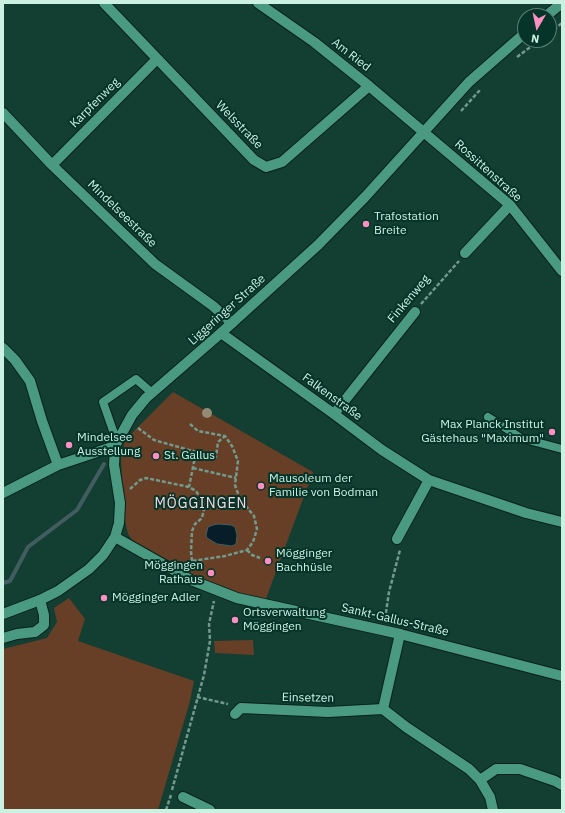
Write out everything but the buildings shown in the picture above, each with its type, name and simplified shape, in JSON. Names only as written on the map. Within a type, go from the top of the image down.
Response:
[{"type":"street","name":"Welsstraße","points":[[104,3],[254,160],[266,167],[282,162],[369,86]]},
{"type":"street","name":"Am Ried","points":[[258,3],[314,42],[423,132]]},
{"type":"street","name":"Liggeringer Straße","points":[[3,614],[40,600],[58,591],[89,569],[103,555],[115,537],[120,503],[114,465],[116,444],[132,415],[152,393],[318,245],[365,197],[468,82],[517,40]]},
{"type":"street","name":"Karpfenweg","points":[[52,165],[157,59]]},
{"type":"street","name":"Mindelseestraße","points":[[3,113],[52,165],[155,264],[213,306],[232,323]]},
{"type":"street","name":"Rossittenstraße","points":[[423,132],[510,206],[562,271]]},
{"type":"street","points":[[465,253],[510,206]]},
{"type":"street","name":"Finkenweg","points":[[334,414],[415,312]]},
{"type":"street","name":"Falkenstraße","points":[[221,333],[382,450],[429,480],[526,513],[562,522]]},
{"type":"street","points":[[3,348],[15,360],[30,381],[42,421],[58,465]]},
{"type":"street","points":[[3,493],[58,465],[116,444]]},
{"type":"street","points":[[397,539],[429,480]]},
{"type":"street","name":"Sankt-Gallus-Straße","points":[[115,537],[191,580],[237,598],[384,630],[562,676]]},
{"type":"street","points":[[3,638],[17,634],[35,632],[44,625],[44,615],[40,600]]},
{"type":"street","points":[[400,634],[383,708],[406,728],[469,769],[480,780],[490,797],[493,810]]},
{"type":"street","name":"Einsetzen","points":[[235,714],[241,708],[328,712],[383,708]]},
{"type":"street","points":[[480,780],[496,769],[520,769],[555,781],[562,785]]},
{"type":"street","points":[[183,797],[210,810]]},
{"type":"lane","points":[[116,444],[102,402],[136,379],[152,393]]},
{"type":"lane","points":[[488,417],[521,438],[562,449]]},
{"type":"path","points":[[515,59],[529,48]]},
{"type":"path","points":[[459,113],[485,85]]},
{"type":"path","name":"Finkenweg","points":[[415,312],[465,253]]},
{"type":"path","points":[[120,503],[128,502],[128,491],[140,480],[146,478],[190,487],[196,491],[202,500],[204,509],[202,518],[192,531],[192,561],[231,555],[248,550],[253,542],[257,529],[254,516],[241,500],[237,491],[236,478],[238,461],[232,446],[225,436],[198,431],[190,424]]},
{"type":"path","points":[[138,428],[154,440],[216,457],[218,442],[225,436]]},
{"type":"path","points":[[190,487],[196,452]]},
{"type":"path","points":[[193,468],[236,478]]},
{"type":"path","points":[[384,630],[389,592],[401,545],[397,539]]},
{"type":"path","points":[[248,550],[252,555],[260,558]]},
{"type":"path","points":[[166,810],[204,675],[210,641],[209,624],[216,591]]},
{"type":"path","points":[[197,696],[220,702]]},
{"type":"shaded area","points":[[173,392],[313,472],[264,604],[208,588],[135,544],[128,534],[123,511],[121,457],[125,440]]},
{"type":"shaded area","points":[[69,598],[85,619],[78,641],[194,681],[190,701],[158,810],[3,810],[3,649],[47,638],[57,622],[54,608]]},
{"type":"shaded area","points":[[253,640],[254,655],[215,653],[214,641]]},
{"type":"water","points":[[218,524],[231,525],[235,527],[237,535],[236,544],[232,546],[217,544],[207,538],[206,535],[208,527]]},
{"type":"waterway","points":[[3,583],[10,581],[28,547],[77,510],[104,464]]},
{"type":"place","name":"Trafostation Breite","points":[[366,224]]},
{"type":"place","name":"Max Planck Institut Gästehaus \"Maximum\"","points":[[552,432]]},
{"type":"place","name":"Mindelsee Ausstellung","points":[[69,445]]},
{"type":"place","name":"St. Gallus","points":[[156,456]]},
{"type":"place","name":"Mausoleum der Familie von Bodman","points":[[261,486]]},
{"type":"place","name":"Mögginger Bachhüsle","points":[[268,561]]},
{"type":"place","name":"Möggingen Rathaus","points":[[211,573]]},
{"type":"place","name":"Mögginger Adler","points":[[104,598]]},
{"type":"place","name":"Ortsverwaltung Möggingen","points":[[235,620]]},
{"type":"district","name":"MÖGGINGEN","points":[[201,504]]}]
